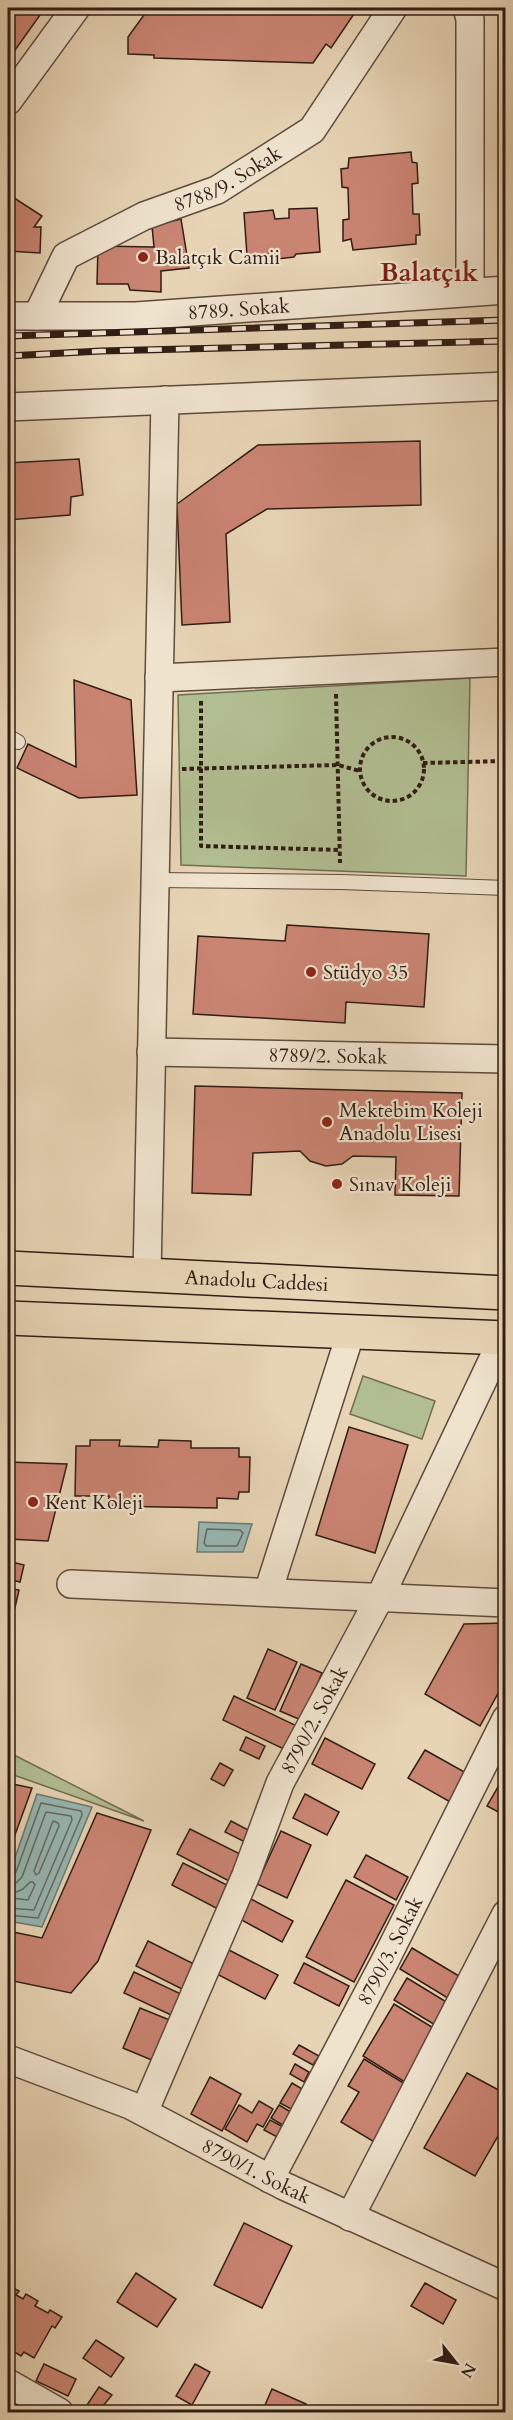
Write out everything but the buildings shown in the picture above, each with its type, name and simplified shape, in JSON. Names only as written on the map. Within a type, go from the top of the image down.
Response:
[{"type":"highway","name":"Anadolu Caddesi","points":[[8,1268],[506,1293]]},
{"type":"highway","points":[[8,1318],[504,1338]]},
{"type":"street","points":[[8,101],[76,8]]},
{"type":"street","name":"8788/9. Sokak","points":[[37,316],[66,256],[144,216],[217,190],[312,130],[393,8]]},
{"type":"street","points":[[467,8],[470,20],[470,291]]},
{"type":"street","name":"8789. Sokak","points":[[8,316],[136,316],[506,290]]},
{"type":"street","points":[[8,407],[505,386],[506,398]]},
{"type":"street","points":[[147,1275],[165,400]]},
{"type":"street","points":[[159,678],[506,662]]},
{"type":"street","name":"8789/2. Sokak","points":[[151,1052],[506,1059]]},
{"type":"street","points":[[268,1592],[351,1332]]},
{"type":"street","name":"8790/2. Sokak","points":[[144,2112],[246,1875],[280,1783],[380,1597],[504,1338]]},
{"type":"street","points":[[71,1584],[506,1603]]},
{"type":"street","name":"8790/3. Sokak","points":[[270,2179],[386,1959],[506,1719]]},
{"type":"street","points":[[350,2217],[506,1914]]},
{"type":"street","name":"8790/1. Sokak","points":[[8,2059],[144,2112],[270,2179],[506,2287]]},
{"type":"street","points":[[8,2383],[59,2412]]},
{"type":"lane","points":[[155,880],[341,882],[506,888]]},
{"type":"path","points":[[335,670],[341,882]]},
{"type":"path","points":[[201,676],[201,846],[340,850]]},
{"type":"path","points":[[395,737],[404,740],[420,753],[423,763],[421,783],[415,791],[398,801],[377,798],[362,782],[361,760],[374,743],[384,738],[395,737]]},
{"type":"path","points":[[423,763],[506,761]]},
{"type":"path","points":[[157,770],[338,765],[360,771]]},
{"type":"green space","points":[[470,678],[466,876],[181,865],[178,695]]},
{"type":"green space","points":[[363,1376],[435,1401],[422,1439],[350,1414]]},
{"type":"green space","points":[[14,1755],[144,1821],[8,1773]]},
{"type":"water","points":[[199,1522],[252,1524],[243,1552],[197,1552]]},
{"type":"water","points":[[37,1794],[92,1807],[42,1927],[8,1921],[8,1878]]},
{"type":"railway","points":[[8,336],[506,320]]},
{"type":"railway","points":[[8,356],[101,351],[506,341]]},
{"type":"place","name":"Balatçık Camii","points":[[143,257]]},
{"type":"place","name":"Stüdyo 35","points":[[311,972]]},
{"type":"place","name":"Mektebim Koleji Anadolu Lisesi","points":[[327,1122]]},
{"type":"place","name":"Sınav Koleji","points":[[337,1184]]},
{"type":"place","name":"Kent Koleji","points":[[33,1502]]},
{"type":"district","name":"Balatçık","points":[[429,272]]}]
